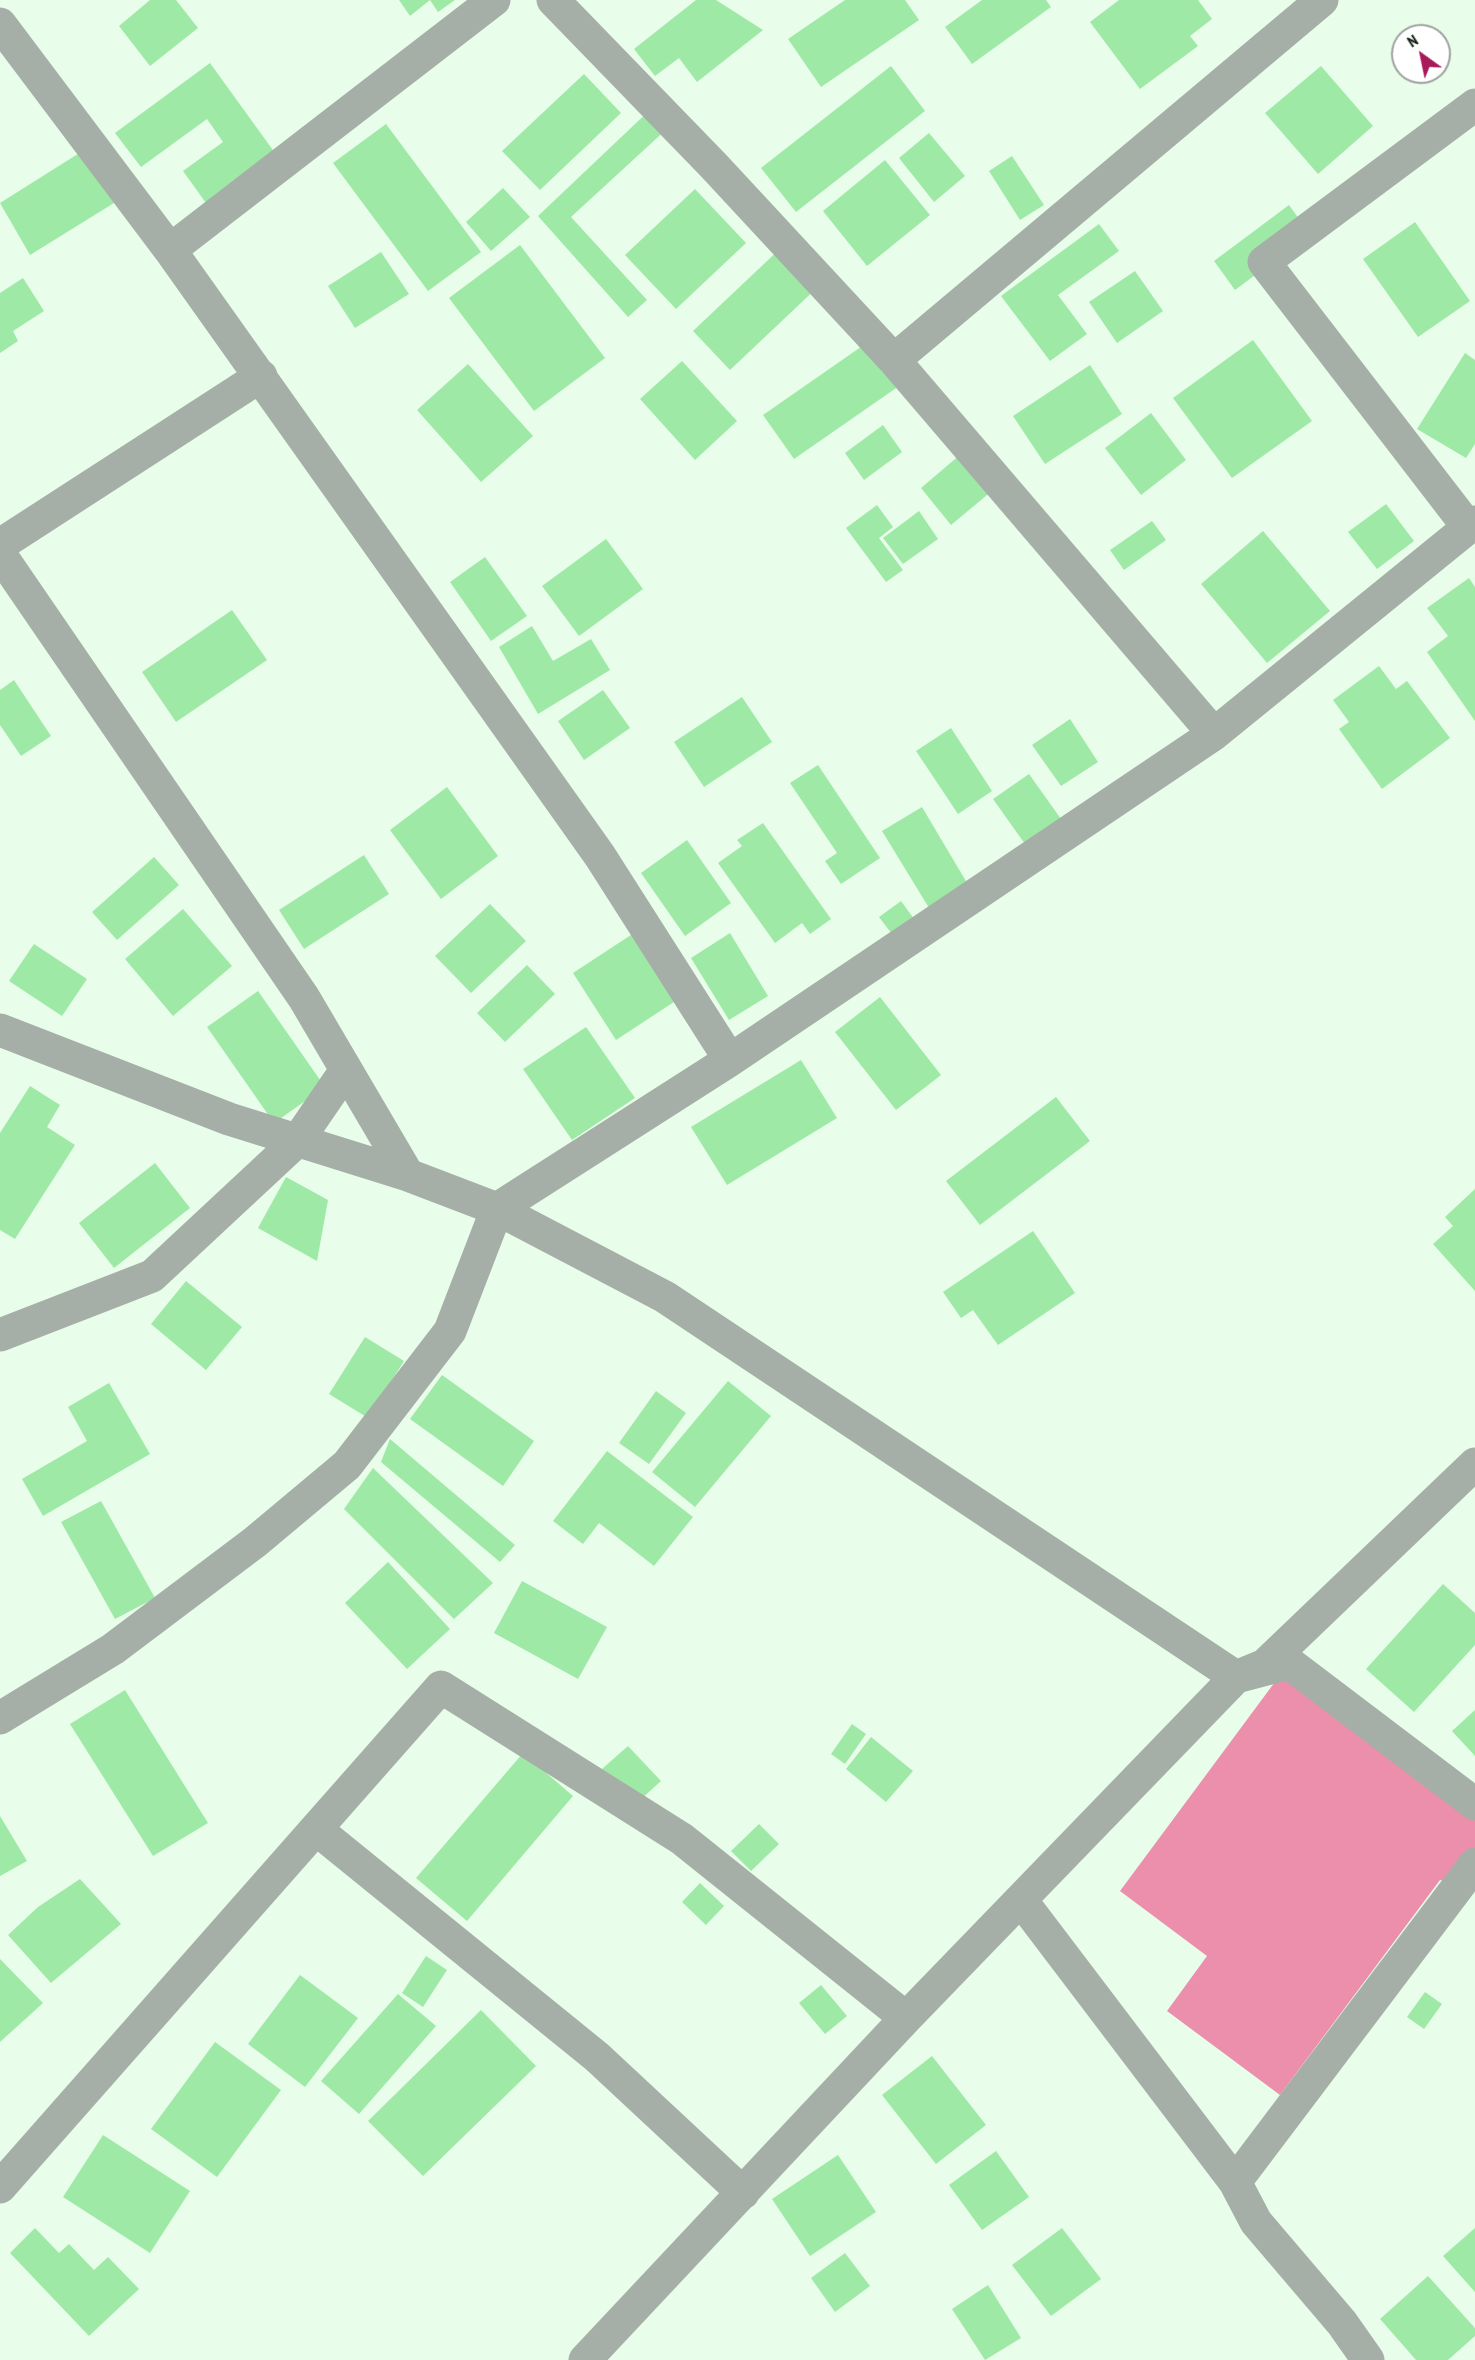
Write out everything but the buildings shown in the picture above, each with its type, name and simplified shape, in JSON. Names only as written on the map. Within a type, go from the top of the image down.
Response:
[{"type":"street","points":[[170,250],[494,0]]},
{"type":"street","points":[[553,0],[714,166],[894,360],[1214,734]]},
{"type":"street","points":[[894,360],[1322,0]]},
{"type":"street","points":[[0,24],[170,250],[261,376],[466,670],[600,856],[730,1060]]},
{"type":"street","points":[[0,1718],[113,1649],[255,1542],[347,1465],[450,1331],[497,1209],[730,1060],[1214,734],[1471,524],[1264,262],[1475,105]]},
{"type":"street","points":[[0,545],[261,376]]},
{"type":"street","points":[[0,555],[304,998],[408,1175]]},
{"type":"street","points":[[3,1034],[229,1119],[408,1175],[497,1209],[665,1297],[1236,1677],[1289,1664],[1475,1804]]},
{"type":"street","points":[[0,1335],[152,1276],[298,1140],[346,1070]]},
{"type":"street","points":[[585,2360],[906,2018],[1236,1677],[1265,1665],[1475,1464]]},
{"type":"street","points":[[0,2187],[441,1687],[682,1839],[906,2018]]},
{"type":"street","points":[[316,1829],[597,2057],[743,2193]]},
{"type":"street","points":[[1235,2182],[1475,1864]]},
{"type":"street","points":[[1021,1900],[1235,2182],[1256,2222],[1342,2323],[1368,2360]]},
{"type":"shaded area","points":[[1289,1663],[1475,1801],[1475,1889],[1440,1880],[1280,2095],[1167,2011],[1207,1956],[1120,1891]]}]
